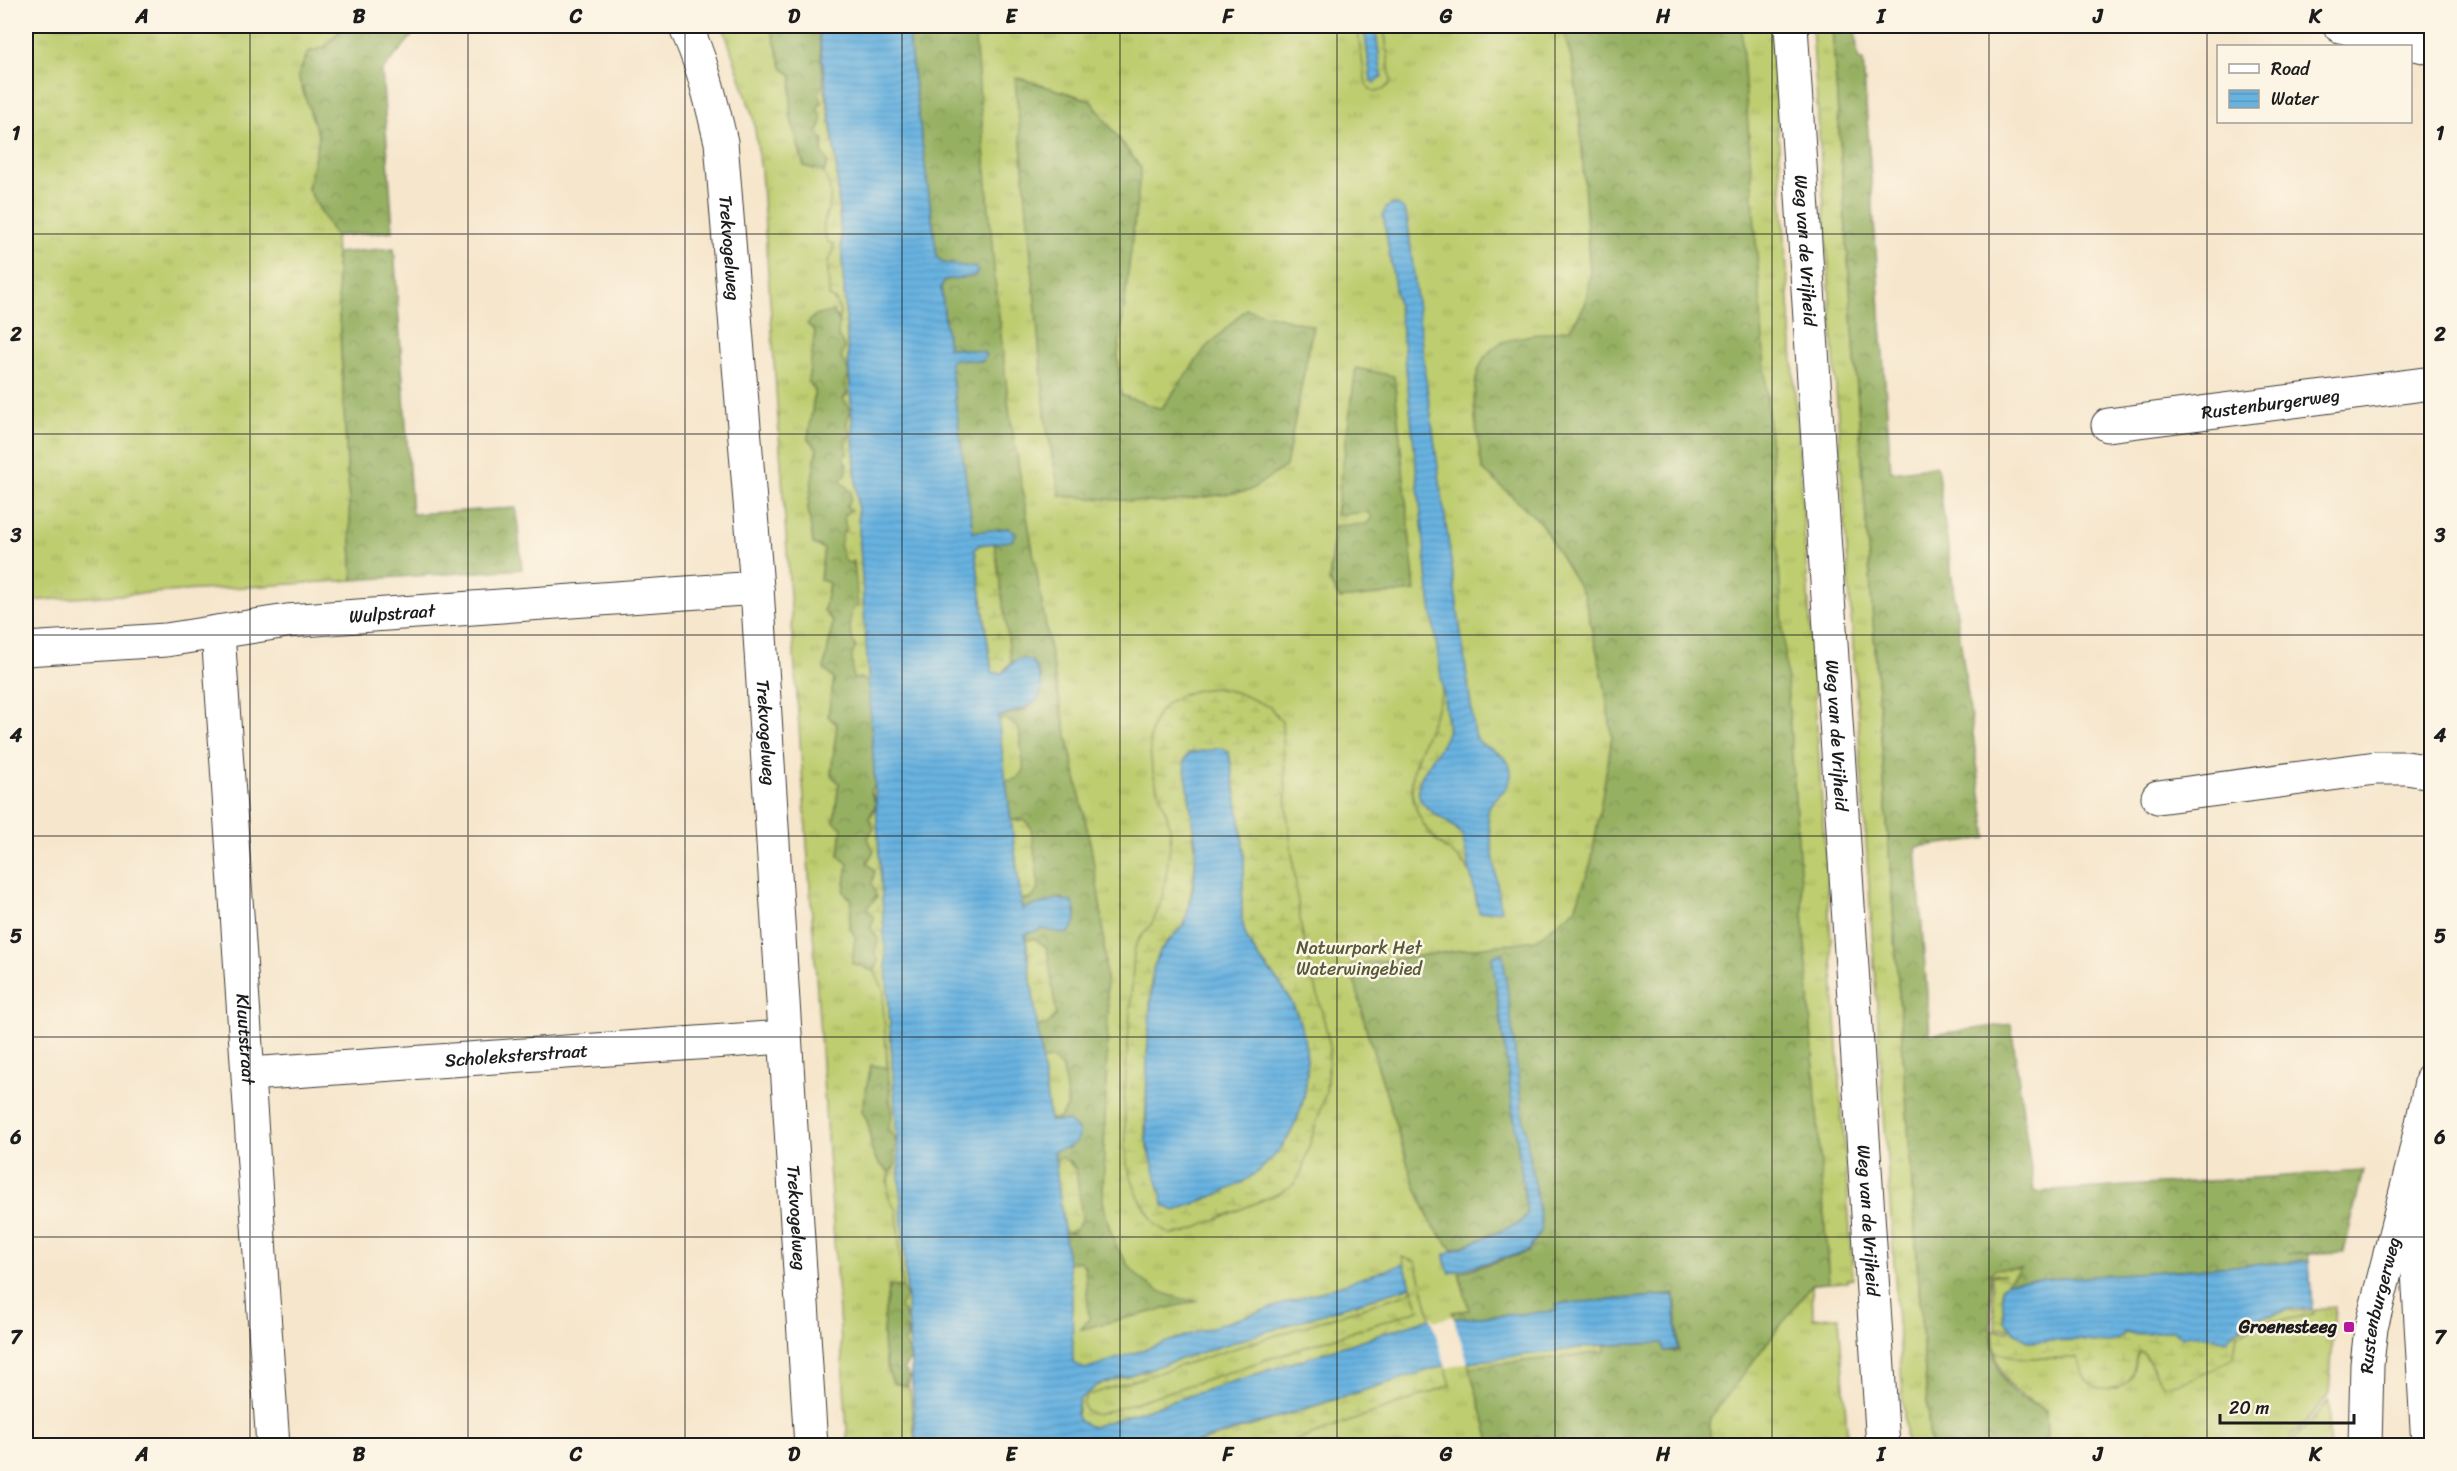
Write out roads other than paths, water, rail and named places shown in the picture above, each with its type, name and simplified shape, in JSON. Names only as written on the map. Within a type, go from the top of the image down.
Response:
[{"type":"street","name":"Trekvogelweg","points":[[685,26],[704,76],[721,142],[757,588],[811,1446]]},
{"type":"street","name":"Weg van de Vrijheid","points":[[1791,26],[1883,1446]]},
{"type":"street","points":[[2340,26],[2432,48]]},
{"type":"street","name":"Rustenburgerweg","points":[[2109,425],[2432,383]]},
{"type":"street","name":"Wulpstraat","points":[[26,649],[166,640],[287,621],[757,588]]},
{"type":"street","name":"Kluutstraat","points":[[218,632],[273,1446]]},
{"type":"street","points":[[2158,797],[2376,768],[2432,771]]},
{"type":"street","name":"Scholeksterstraat","points":[[249,1074],[784,1037]]},
{"type":"street","name":"Rustenburgerweg","points":[[2365,1446],[2367,1364],[2371,1328],[2412,1168],[2432,1078]]},
{"type":"street","name":"Rustenburgerweg","points":[[2412,1168],[2428,1446]]},
{"type":"water","points":[[818,26],[907,26],[937,257],[943,263],[976,268],[978,271],[975,276],[945,280],[941,287],[948,347],[983,352],[986,355],[983,361],[954,359],[950,362],[973,532],[1009,528],[1016,535],[1011,541],[979,545],[975,549],[992,673],[1002,673],[1015,661],[1022,658],[1027,659],[1032,661],[1042,685],[1036,700],[1020,710],[998,717],[1022,909],[1058,899],[1072,902],[1076,915],[1073,928],[1066,934],[1042,929],[1025,934],[1050,1121],[1068,1121],[1079,1131],[1075,1144],[1054,1151],[1072,1293],[1073,1363],[1085,1369],[1404,1264],[1411,1286],[1098,1385],[1079,1400],[1076,1413],[1079,1421],[1092,1427],[1431,1318],[1433,1325],[1454,1319],[1556,1311],[1556,1304],[1674,1295],[1678,1349],[1664,1351],[1663,1343],[1604,1345],[1445,1365],[1188,1445],[916,1445],[836,160]]},
{"type":"water","points":[[1364,26],[1375,26],[1382,77],[1375,83],[1371,80]]},
{"type":"water","points":[[1393,204],[1404,210],[1408,223],[1426,380],[1475,734],[1478,740],[1501,755],[1510,767],[1510,782],[1487,811],[1501,910],[1479,913],[1462,835],[1426,807],[1418,793],[1423,774],[1441,745],[1448,726],[1429,592],[1402,331],[1383,215],[1386,208]]},
{"type":"water","points":[[1222,748],[1229,753],[1242,830],[1244,866],[1242,914],[1245,933],[1254,950],[1291,1001],[1301,1025],[1306,1049],[1307,1074],[1304,1098],[1296,1121],[1285,1142],[1269,1161],[1249,1178],[1232,1188],[1175,1211],[1164,1206],[1146,1140],[1147,1056],[1153,969],[1160,951],[1185,923],[1194,883],[1196,845],[1184,761],[1189,753]]},
{"type":"water","points":[[1501,953],[1523,1116],[1542,1229],[1528,1251],[1450,1273],[1445,1263],[1445,1254],[1520,1223],[1527,1214],[1492,957]]},
{"type":"water","points":[[2309,1261],[2312,1308],[2265,1315],[2243,1325],[2227,1340],[2201,1335],[2182,1337],[2172,1329],[2148,1334],[2125,1333],[2108,1343],[2076,1340],[2027,1342],[2004,1321],[2002,1288],[2007,1282]]},
{"type":"place","name":"Groenesteeg","points":[[2349,1327]]},
{"type":"park label","name":"Natuurpark Het Waterwingebied","points":[[1359,958]]}]
